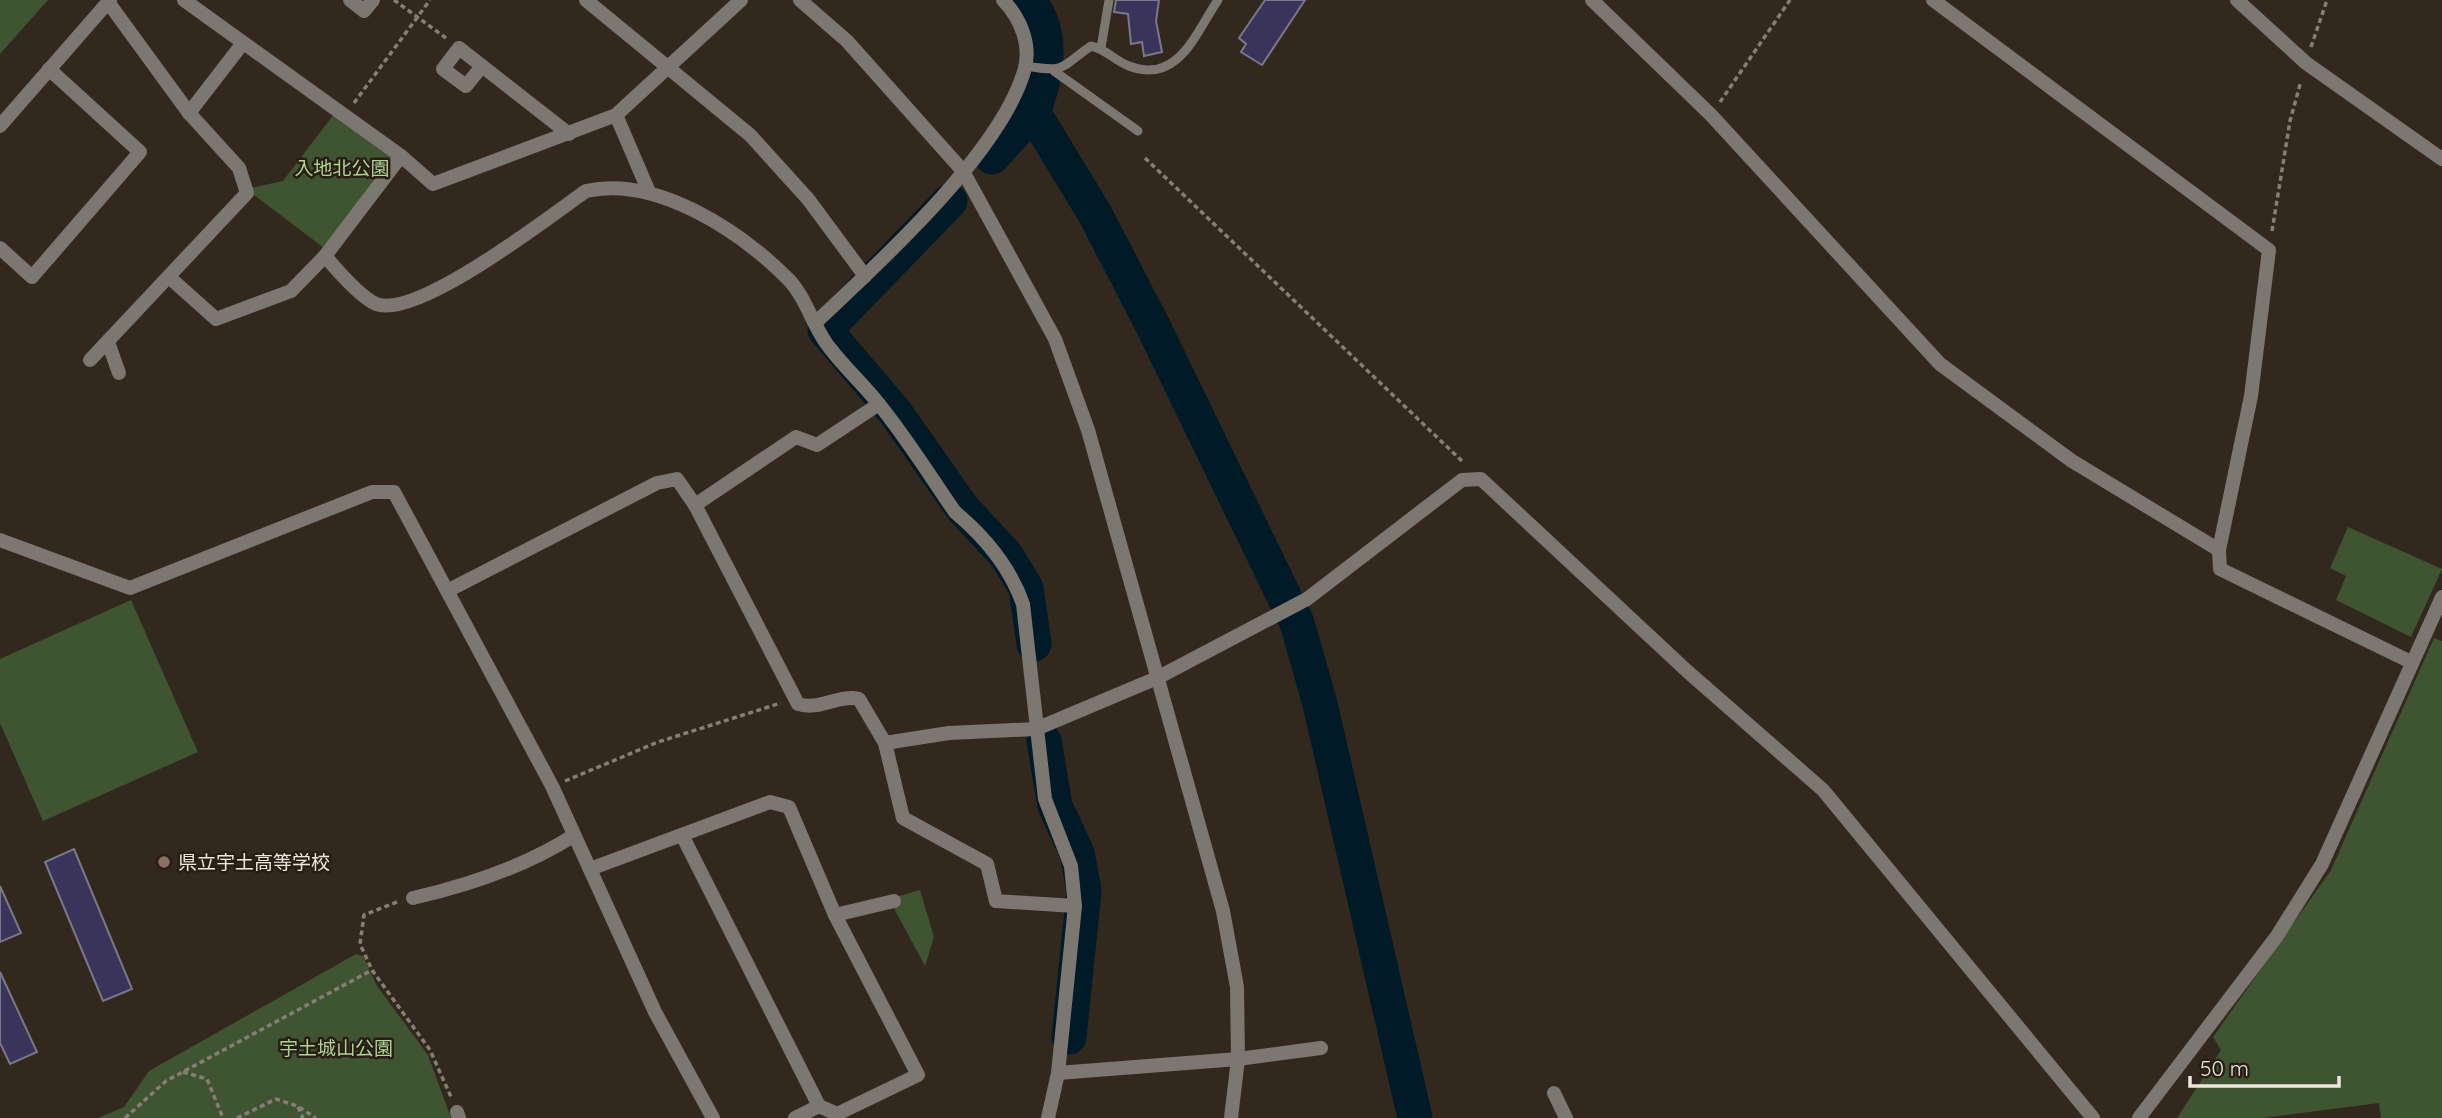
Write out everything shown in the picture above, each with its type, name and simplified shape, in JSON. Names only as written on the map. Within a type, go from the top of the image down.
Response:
[{"type":"street","points":[[184,0],[401,156],[433,184],[616,115],[741,0]]},
{"type":"street","points":[[350,0],[364,11],[373,0]]},
{"type":"street","points":[[586,0],[750,135],[808,199],[866,276]]},
{"type":"street","points":[[800,0],[847,41],[963,172],[1055,339],[1088,430],[1223,911],[1237,987],[1238,1059],[1231,1118]]},
{"type":"street","points":[[815,323],[866,276],[963,172],[1005,114],[1029,67],[1025,33],[1003,0]]},
{"type":"street","points":[[1592,0],[1711,115],[1940,364],[2072,461],[2219,550]]},
{"type":"street","points":[[1933,0],[2269,250],[2252,396],[2219,550],[2220,569],[2411,662]]},
{"type":"street","points":[[2237,0],[2306,63],[2442,159]]},
{"type":"street","points":[[0,126],[109,1],[189,113],[239,168],[247,193],[90,360]]},
{"type":"street","points":[[189,113],[243,43]]},
{"type":"street","points":[[482,66],[466,86],[443,69],[459,48],[569,134]]},
{"type":"street","points":[[0,248],[32,277],[140,152],[49,69]]},
{"type":"street","points":[[616,115],[649,192]]},
{"type":"street","points":[[169,278],[216,319],[291,291],[325,256],[401,156]]},
{"type":"street","points":[[325,256],[376,304],[394,305],[457,281],[586,191],[608,186],[649,192],[692,208],[741,241],[790,280],[828,346],[879,404],[955,512],[971,525],[1013,575],[1023,604],[1045,799],[1071,866],[1075,906],[1058,1073],[1048,1118]]},
{"type":"street","points":[[108,342],[119,373]]},
{"type":"street","points":[[695,505],[796,437],[817,445],[879,404]]},
{"type":"street","points":[[449,590],[657,483],[677,478],[695,505],[793,699],[806,707],[849,697],[859,699],[885,743],[903,818],[987,864],[996,901],[1075,906]]},
{"type":"street","points":[[885,743],[949,733],[1037,729],[1157,678],[1307,599],[1462,480],[1481,479],[1687,671],[1823,790],[2093,1118]]},
{"type":"street","points":[[0,540],[130,588],[372,492],[394,492],[552,786],[655,1012],[713,1118]]},
{"type":"street","points":[[2139,1118],[2277,936],[2322,864],[2442,597]]},
{"type":"street","points":[[590,869],[682,835],[770,803],[789,807],[835,915],[918,1075],[837,1114],[819,1106],[682,835]]},
{"type":"street","points":[[413,898],[456,888],[500,872],[546,853],[573,836]]},
{"type":"street","points":[[835,915],[894,901]]},
{"type":"street","points":[[1058,1073],[1238,1059],[1321,1048]]},
{"type":"street","points":[[1554,1093],[1566,1118]]},
{"type":"street","points":[[795,1118],[819,1106]]},
{"type":"lane","points":[[1101,48],[1109,0]]},
{"type":"lane","points":[[1051,71],[1067,66],[1091,46],[1101,48],[1124,64],[1143,72],[1163,71],[1178,60],[1218,0]]},
{"type":"lane","points":[[1029,67],[1051,71],[1138,131]]},
{"type":"path","points":[[394,0],[459,48]]},
{"type":"path","points":[[345,116],[430,0]]},
{"type":"path","points":[[1711,115],[1790,0]]},
{"type":"path","points":[[2269,250],[2290,121],[2327,0]]},
{"type":"path","points":[[1145,158],[1481,479]]},
{"type":"path","points":[[552,786],[658,742],[728,718],[753,715],[793,699]]},
{"type":"path","points":[[413,898],[363,915],[360,944],[372,970],[430,1050],[458,1115]]},
{"type":"path","points":[[125,1118],[166,1081],[372,970]]},
{"type":"path","points":[[183,1072],[207,1079],[223,1118]]},
{"type":"path","points":[[241,1117],[275,1100],[297,1106],[316,1118]]},
{"type":"path","points":[[297,1106],[303,1118]]},
{"type":"green space","points":[[0,0],[48,0],[0,54]]},
{"type":"green space","name":"入地北公園","points":[[337,110],[401,156],[328,251],[246,189],[283,181]]},
{"type":"green space","points":[[2348,527],[2442,569],[2411,637],[2336,600],[2346,576],[2330,568]]},
{"type":"green space","points":[[131,600],[198,752],[43,821],[0,723],[0,659]]},
{"type":"green space","points":[[2434,638],[2442,641],[2442,1118],[2381,1118],[2379,1103],[2263,1118],[2177,1118],[2221,1050],[2213,1037],[2331,870]]},
{"type":"green space","points":[[920,890],[934,937],[925,966],[889,899]]},
{"type":"green space","name":"宇土城山公園","points":[[356,954],[363,956],[377,986],[428,1055],[451,1118],[98,1118],[124,1107],[149,1071]]},
{"type":"building","points":[[1116,0],[1159,0],[1156,21],[1162,52],[1144,56],[1142,42],[1131,44],[1128,14],[1114,12]]},
{"type":"building","points":[[1265,0],[1305,0],[1262,65],[1241,52],[1246,44],[1239,38]]},
{"type":"building","points":[[74,849],[132,989],[103,1001],[45,862]]},
{"type":"building","points":[[0,886],[21,933],[0,942]]},
{"type":"building","points":[[0,972],[37,1052],[10,1064],[0,1043]]},
{"type":"waterway","points":[[1028,0],[1042,26],[1046,54],[1042,84],[1033,112],[1095,214],[1153,326],[1297,623],[1320,704],[1415,1118]]},
{"type":"waterway","points":[[992,157],[1033,112]]},
{"type":"waterway","points":[[950,201],[825,330],[895,412],[963,509],[1006,555],[1026,588],[1034,644]]},
{"type":"waterway","points":[[1044,741],[1055,806],[1077,853],[1084,891],[1069,1037]]},
{"type":"place","name":"県立宇土高等学校","points":[[164,862]]}]
